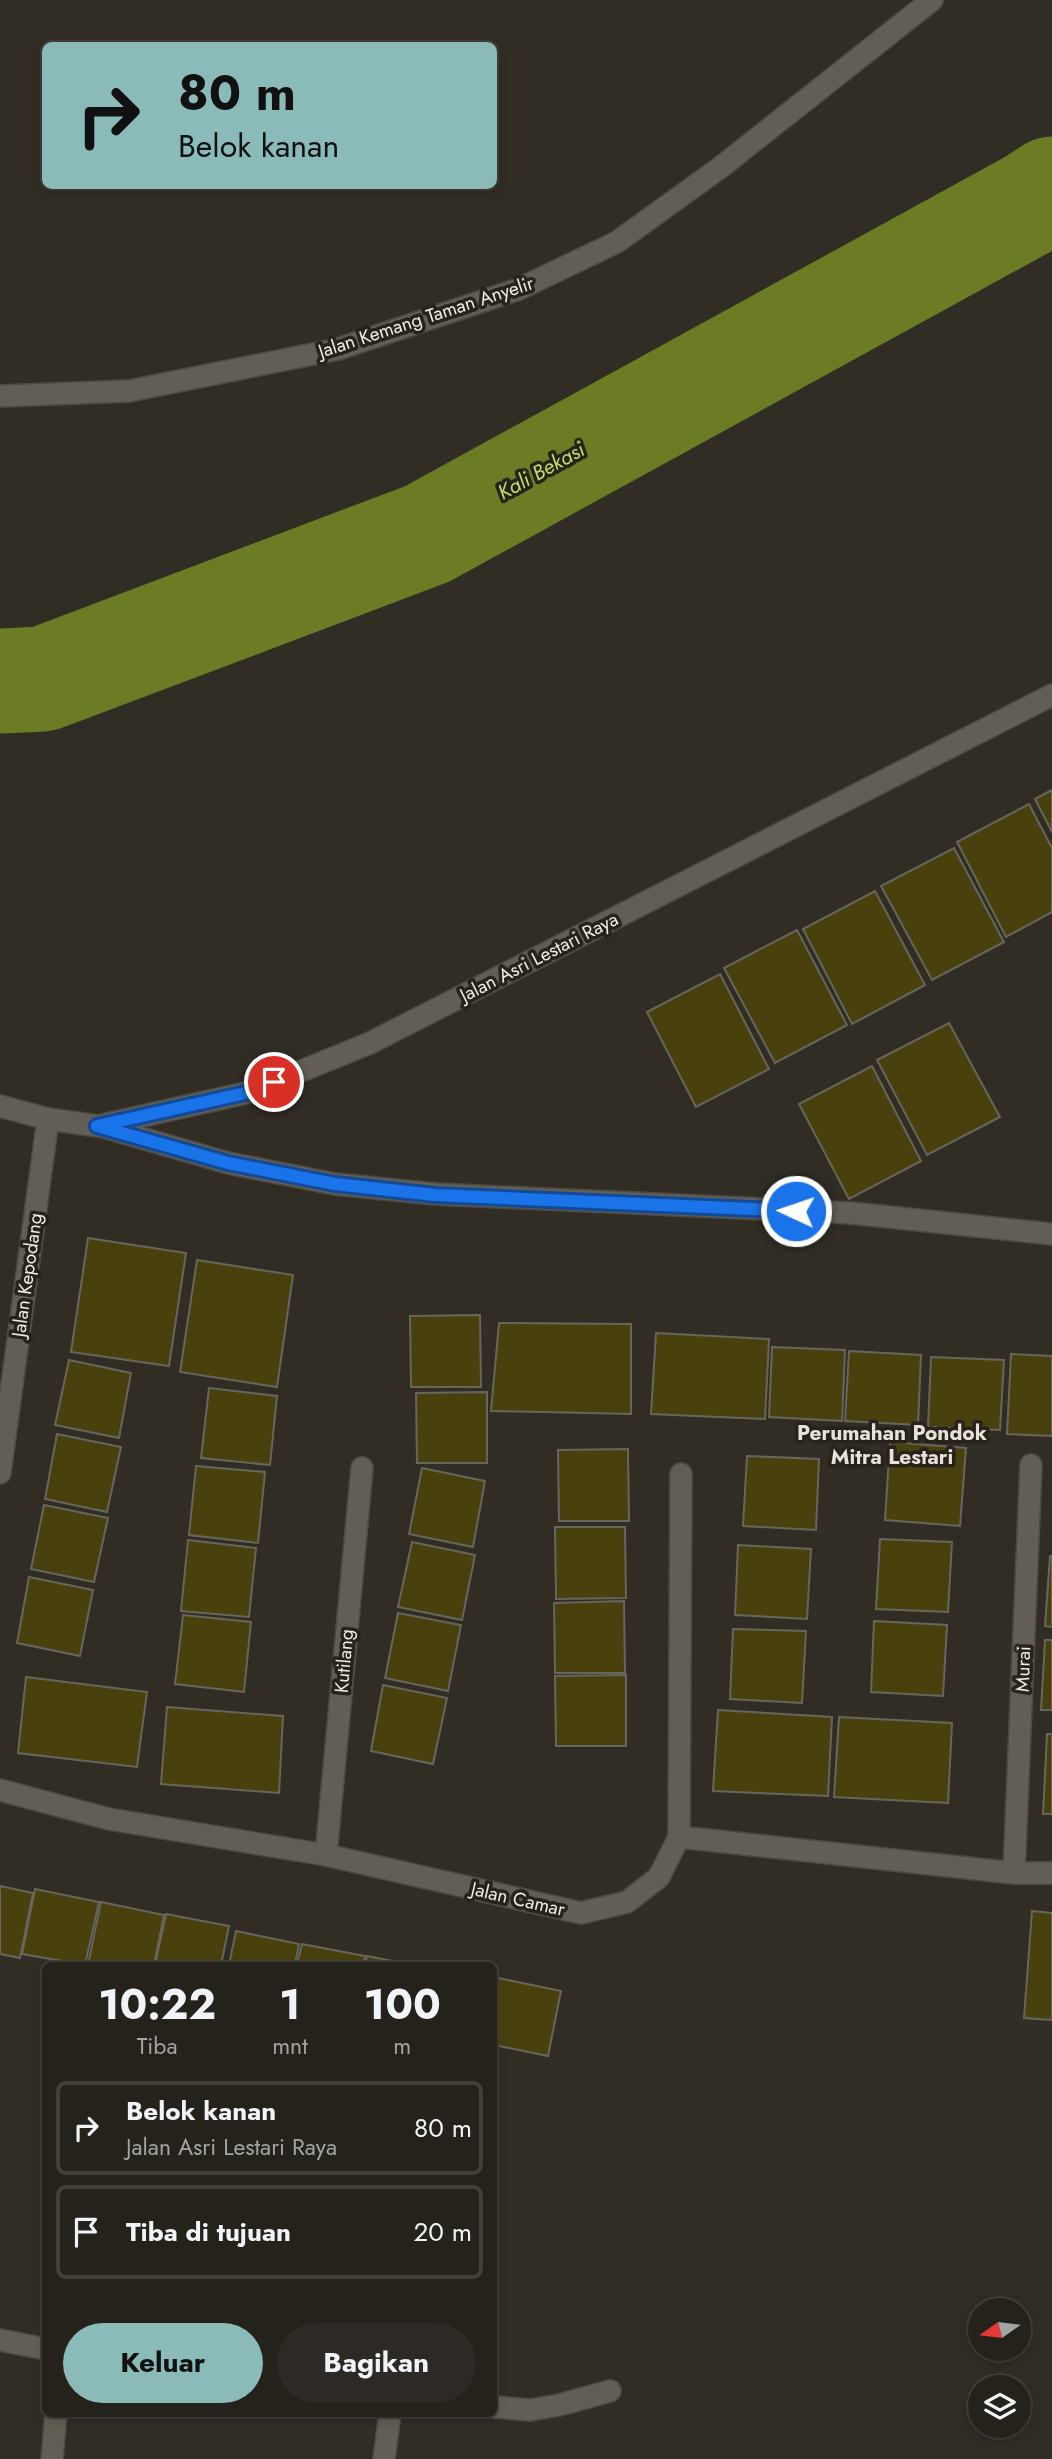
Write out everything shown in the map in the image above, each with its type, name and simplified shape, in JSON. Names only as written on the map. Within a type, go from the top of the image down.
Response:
[{"type":"street","name":"Jalan Kemang Taman Anyelir","points":[[0,396],[129,391],[325,351],[519,289],[617,242],[721,167],[932,0]]},
{"type":"street","name":"Jalan Asri Lestari Raya","points":[[0,1105],[48,1119],[97,1126],[250,1092],[370,1043],[1052,695]]},
{"type":"street","name":"Jalan Kepodang","points":[[0,1473],[48,1119]]},
{"type":"street","points":[[97,1126],[228,1163],[335,1184],[435,1195],[851,1213],[1052,1234]]},
{"type":"street","name":"Murai","points":[[1014,1873],[1031,1465]]},
{"type":"street","name":"Kutilang","points":[[326,1854],[362,1468]]},
{"type":"street","points":[[681,1474],[679,1837],[1014,1873],[1052,1873]]},
{"type":"street","name":"Jalan Camar","points":[[0,1790],[109,1819],[326,1854],[581,1913],[628,1902],[659,1877],[679,1837]]},
{"type":"street","points":[[0,2340],[42,2348]]},
{"type":"street","points":[[497,2407],[530,2410],[550,2407],[610,2390]]},
{"type":"street","points":[[52,2459],[56,2417]]},
{"type":"street","points":[[384,2459],[389,2417]]},
{"type":"building","points":[[1052,790],[1052,832],[1035,799]]},
{"type":"building","points":[[1029,804],[1052,848],[1052,912],[1006,937],[957,842]]},
{"type":"building","points":[[954,848],[1004,942],[932,980],[881,886]]},
{"type":"building","points":[[875,891],[925,985],[852,1024],[803,929]]},
{"type":"building","points":[[797,930],[847,1025],[775,1063],[724,968]]},
{"type":"building","points":[[720,974],[769,1069],[696,1107],[647,1012]]},
{"type":"building","points":[[949,1023],[1000,1117],[927,1155],[877,1060]]},
{"type":"building","points":[[872,1066],[921,1161],[849,1199],[799,1104]]},
{"type":"building","points":[[88,1238],[186,1253],[169,1366],[71,1352]]},
{"type":"building","points":[[197,1260],[293,1275],[277,1387],[180,1372]]},
{"type":"building","points":[[480,1315],[481,1387],[411,1387],[410,1316]]},
{"type":"building","points":[[499,1323],[631,1324],[631,1414],[491,1411]]},
{"type":"building","points":[[656,1333],[769,1339],[765,1419],[651,1414]]},
{"type":"building","points":[[772,1347],[845,1350],[842,1421],[769,1417]]},
{"type":"building","points":[[849,1351],[921,1355],[918,1425],[845,1421]]},
{"type":"building","points":[[1011,1354],[1052,1356],[1052,1436],[1007,1434]]},
{"type":"building","points":[[931,1357],[1004,1360],[1000,1430],[928,1427]]},
{"type":"building","points":[[69,1360],[131,1373],[119,1438],[55,1425]]},
{"type":"building","points":[[209,1388],[277,1396],[270,1465],[201,1458]]},
{"type":"building","points":[[487,1392],[487,1463],[417,1463],[416,1393]]},
{"type":"building","points":[[57,1434],[121,1447],[107,1512],[45,1499]]},
{"type":"building","points":[[890,1442],[966,1448],[960,1526],[885,1520]]},
{"type":"building","points":[[628,1449],[629,1521],[559,1521],[558,1450]]},
{"type":"building","points":[[747,1456],[819,1459],[816,1530],[743,1526]]},
{"type":"building","points":[[196,1466],[265,1472],[258,1543],[189,1535]]},
{"type":"building","points":[[422,1468],[485,1481],[473,1547],[409,1534]]},
{"type":"building","points":[[44,1505],[108,1518],[94,1582],[31,1569]]},
{"type":"building","points":[[555,1527],[625,1527],[626,1598],[556,1599]]},
{"type":"building","points":[[880,1539],[952,1542],[948,1612],[876,1609]]},
{"type":"building","points":[[188,1540],[256,1548],[249,1617],[181,1611]]},
{"type":"building","points":[[412,1542],[475,1555],[462,1620],[398,1607]]},
{"type":"building","points":[[738,1545],[811,1549],[807,1619],[735,1615]]},
{"type":"building","points":[[1052,1556],[1052,1627],[1045,1626]]},
{"type":"building","points":[[29,1577],[93,1590],[80,1656],[17,1643]]},
{"type":"building","points":[[624,1601],[625,1673],[555,1673],[554,1603]]},
{"type":"building","points":[[398,1613],[461,1625],[448,1691],[385,1678]]},
{"type":"building","points":[[183,1615],[251,1622],[244,1692],[175,1684]]},
{"type":"building","points":[[874,1621],[947,1625],[943,1696],[871,1692]]},
{"type":"building","points":[[733,1629],[806,1631],[802,1703],[730,1699]]},
{"type":"building","points":[[1045,1640],[1052,1640],[1052,1710],[1041,1710]]},
{"type":"building","points":[[626,1675],[626,1746],[556,1746],[555,1676]]},
{"type":"building","points":[[26,1677],[147,1692],[137,1767],[18,1753]]},
{"type":"building","points":[[383,1685],[447,1698],[433,1764],[371,1751]]},
{"type":"building","points":[[167,1707],[283,1716],[279,1793],[161,1784]]},
{"type":"building","points":[[718,1710],[832,1717],[828,1796],[713,1791]]},
{"type":"building","points":[[839,1717],[952,1723],[948,1803],[834,1797]]},
{"type":"building","points":[[1047,1734],[1052,1734],[1052,1814],[1043,1814]]},
{"type":"building","points":[[0,1886],[33,1893],[20,1958],[0,1954]]},
{"type":"building","points":[[35,1889],[99,1902],[86,1962],[68,1962],[22,1954]]},
{"type":"building","points":[[101,1902],[164,1915],[155,1962],[89,1962]]},
{"type":"building","points":[[1032,1911],[1052,1913],[1052,2020],[1024,2018]]},
{"type":"building","points":[[166,1914],[229,1926],[222,1962],[156,1962]]},
{"type":"building","points":[[236,1931],[299,1944],[296,1962],[230,1962]]},
{"type":"building","points":[[302,1944],[365,1956],[364,1962],[298,1962]]},
{"type":"building","points":[[367,1956],[398,1962],[366,1962]]},
{"type":"building","points":[[498,1978],[561,1991],[548,2056],[497,2046]]},
{"type":"waterway","name":"Kali Bekasi","points":[[0,681],[43,679],[427,534],[1052,189]]},
{"type":"district","name":"Perumahan Pondok Mitra Lestari","points":[[892,1445]]},
{"type":"route","points":[[274,1082],[250,1092],[97,1126],[228,1163],[335,1184],[435,1195],[796,1211]]}]
